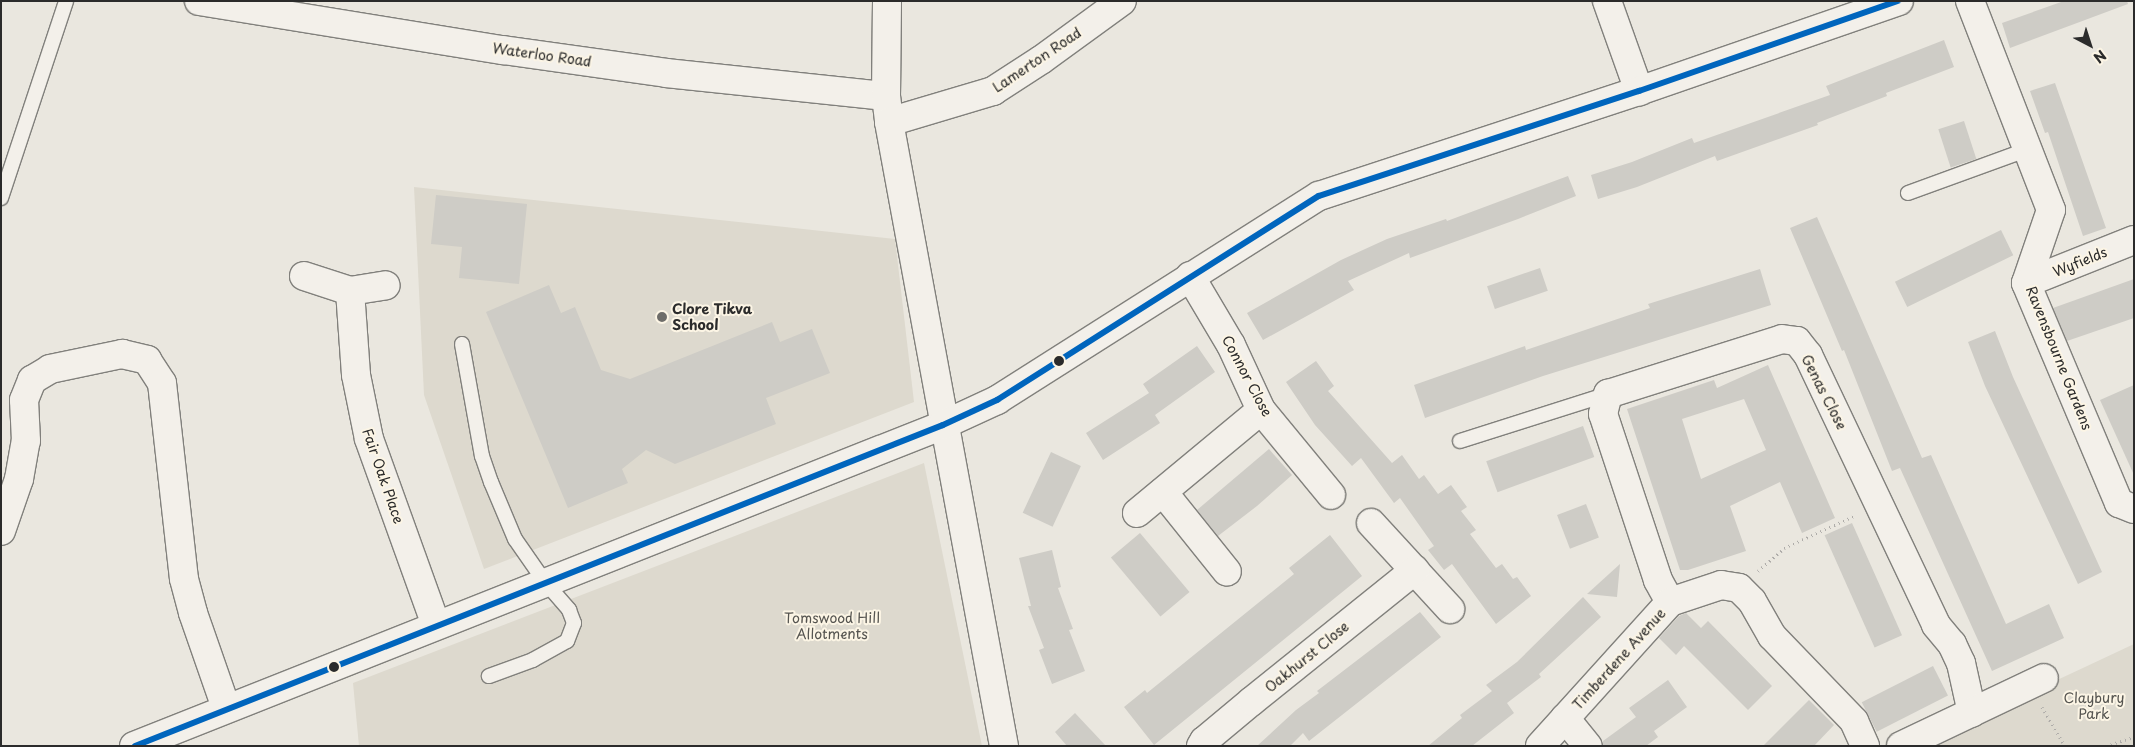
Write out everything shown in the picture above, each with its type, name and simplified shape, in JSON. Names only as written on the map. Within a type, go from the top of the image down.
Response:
[{"type":"street","name":"Waterloo Road","points":[[199,1],[888,109]]},
{"type":"street","points":[[887,1],[888,109],[943,425],[1004,746]]},
{"type":"street","name":"Lamerton Road","points":[[888,109],[993,91],[1041,60],[1122,1]]},
{"type":"street","points":[[1607,1],[1639,91]]},
{"type":"street","points":[[134,746],[943,425],[998,400],[1318,196],[1639,91],[1899,1]]},
{"type":"street","name":"Ravensbourne Gardens","points":[[1970,1],[2026,150],[2051,210],[2026,283],[2119,503],[2134,509]]},
{"type":"street","name":"Wyfields","points":[[2026,283],[2134,240]]},
{"type":"street","points":[[304,276],[350,291],[386,285]]},
{"type":"street","name":"Connor Close","points":[[1190,276],[1231,345],[1262,410],[1330,495]]},
{"type":"street","name":"Fair Oak Place","points":[[350,291],[356,374],[368,439],[436,625]]},
{"type":"street","name":"Genas Close","points":[[1608,394],[1782,339],[1797,341],[1808,355],[1936,625],[1952,644],[1961,663],[1972,713]]},
{"type":"street","points":[[1,531],[19,479],[26,441],[24,400],[32,380],[50,369],[122,354],[147,360],[162,383],[184,579],[193,613],[226,708]]},
{"type":"street","points":[[1608,394],[1603,414],[1658,580],[1670,602]]},
{"type":"street","points":[[1137,513],[1262,410]]},
{"type":"street","points":[[1163,492],[1227,572]]},
{"type":"street","points":[[1371,523],[1450,609]]},
{"type":"street","name":"Oakhurst Close","points":[[1201,746],[1204,741],[1252,701],[1414,570]]},
{"type":"street","name":"Timberdene Avenue","points":[[1540,746],[1670,602],[1721,585],[1739,588]]},
{"type":"street","points":[[1739,588],[1752,601],[1772,636],[1854,721],[1865,746]]},
{"type":"street","points":[[1900,746],[2037,681]]},
{"type":"street","points":[[1565,718],[1588,746]]},
{"type":"lane","points":[[2,198],[66,1]]},
{"type":"lane","points":[[1908,193],[2026,150]]},
{"type":"lane","points":[[462,344],[482,456],[490,482],[515,539],[545,582],[569,610],[574,623],[567,640],[533,660],[489,676]]},
{"type":"lane","points":[[1460,441],[1608,394]]},
{"type":"path","points":[[1739,588],[1784,548],[1879,505]]},
{"type":"path","points":[[2037,681],[2064,746]]},
{"type":"path","points":[[2106,746],[2134,737]]},
{"type":"shaded area","name":"Clore Tikva School","points":[[414,187],[895,239],[914,402],[484,569],[424,395]]},
{"type":"shaded area","name":"Tomswood Hill Allotments","points":[[924,463],[982,746],[359,746],[353,683]]},
{"type":"shaded area","name":"Claybury Park","points":[[2134,644],[2134,746],[1916,746],[2085,667]]},
{"type":"building","points":[[2064,1],[2127,1],[2128,4],[2010,48],[2002,23]]},
{"type":"building","points":[[1944,40],[1954,67],[1886,93],[1887,96],[1817,123],[1818,125],[1717,161],[1715,156],[1637,187],[1598,199],[1591,175],[1632,162],[1692,138],[1694,143],[1830,95],[1826,86]]},
{"type":"building","points":[[2055,83],[2106,228],[2083,236],[2048,132],[2045,133],[2030,91]]},
{"type":"building","points":[[1964,121],[1976,159],[1951,167],[1938,129]]},
{"type":"building","points":[[1568,176],[1576,196],[1410,258],[1409,253],[1348,281],[1354,290],[1263,340],[1247,313],[1341,260],[1387,239],[1446,219],[1447,221]]},
{"type":"building","points":[[436,195],[527,204],[519,284],[459,278],[462,247],[431,244]]},
{"type":"building","points":[[1817,217],[1922,458],[1931,455],[2006,624],[2049,604],[2064,638],[1992,671],[1900,468],[1892,471],[1844,350],[1842,351],[1790,228]]},
{"type":"building","points":[[2001,230],[2013,255],[1907,307],[1895,282]]},
{"type":"building","points":[[1540,268],[1548,291],[1495,309],[1487,286]]},
{"type":"building","points":[[1760,269],[1771,305],[1543,376],[1425,418],[1414,385],[1525,346],[1526,350],[1650,308],[1648,304]]},
{"type":"building","points":[[2134,279],[2134,318],[2067,341],[2053,308]]},
{"type":"building","points":[[549,285],[561,313],[575,307],[601,370],[630,379],[772,322],[780,342],[812,329],[830,373],[766,398],[776,424],[675,464],[646,450],[622,469],[628,483],[568,508],[486,312]]},
{"type":"building","points":[[1995,331],[2013,377],[2102,572],[2078,584],[1985,386],[1968,342]]},
{"type":"building","points":[[1197,346],[1215,372],[1155,415],[1160,423],[1103,460],[1086,433],[1149,393],[1143,384]]},
{"type":"building","points":[[1316,361],[1334,386],[1328,391],[1392,463],[1402,455],[1419,479],[1424,475],[1438,494],[1451,485],[1467,507],[1461,511],[1476,530],[1470,534],[1496,568],[1502,564],[1513,579],[1517,577],[1531,596],[1496,624],[1452,564],[1444,570],[1428,550],[1434,546],[1400,498],[1394,503],[1361,458],[1352,466],[1315,425],[1286,382]]},
{"type":"building","points":[[1768,365],[1835,518],[1802,533],[1780,482],[1730,506],[1746,551],[1688,570],[1680,570],[1627,409],[1714,380],[1717,388]],"holes":[[[1744,399],[1766,450],[1701,479],[1682,419]]]},
{"type":"building","points":[[2134,385],[2134,475],[2100,400]]},
{"type":"building","points":[[1583,426],[1594,457],[1497,492],[1486,461]]},
{"type":"building","points":[[1269,449],[1292,475],[1257,506],[1218,536],[1197,510]]},
{"type":"building","points":[[1051,452],[1081,466],[1053,527],[1023,513]]},
{"type":"building","points":[[1586,504],[1599,538],[1570,549],[1557,515]]},
{"type":"building","points":[[1852,523],[1902,635],[1875,648],[1825,535]]},
{"type":"building","points":[[1140,533],[1189,592],[1160,616],[1111,557]]},
{"type":"building","points":[[1330,535],[1362,576],[1154,745],[1124,707],[1145,690],[1147,693],[1294,574],[1289,568]]},
{"type":"building","points":[[1052,550],[1061,587],[1058,588],[1073,629],[1069,630],[1085,671],[1052,684],[1039,650],[1044,648],[1028,606],[1031,606],[1019,558]]},
{"type":"building","points":[[1620,564],[1617,597],[1587,594]]},
{"type":"building","points":[[1583,597],[1601,617],[1539,674],[1541,677],[1507,703],[1514,713],[1472,746],[1428,746],[1462,718],[1460,715],[1492,691],[1486,685],[1517,662]]},
{"type":"building","points":[[1420,612],[1441,637],[1309,741],[1303,733],[1290,746],[1257,746],[1296,710],[1319,693],[1317,691]]},
{"type":"building","points":[[1686,613],[1701,628],[1708,621],[1772,686],[1748,710],[1684,646],[1676,655],[1659,638],[1679,616]]},
{"type":"building","points":[[1933,666],[1948,695],[1877,732],[1862,702]]},
{"type":"building","points":[[1668,680],[1687,707],[1654,731],[1658,737],[1646,746],[1603,746],[1603,741],[1636,717],[1629,708]]},
{"type":"building","points":[[1809,700],[1834,725],[1814,746],[1763,746]]},
{"type":"building","points":[[1075,713],[1106,746],[1067,746],[1055,732]]},
{"type":"transit line","points":[[135,746],[943,425],[997,400],[1319,196],[1639,91],[1898,1]]},
{"type":"place","name":"Clore Tikva School","points":[[662,317]]}]
